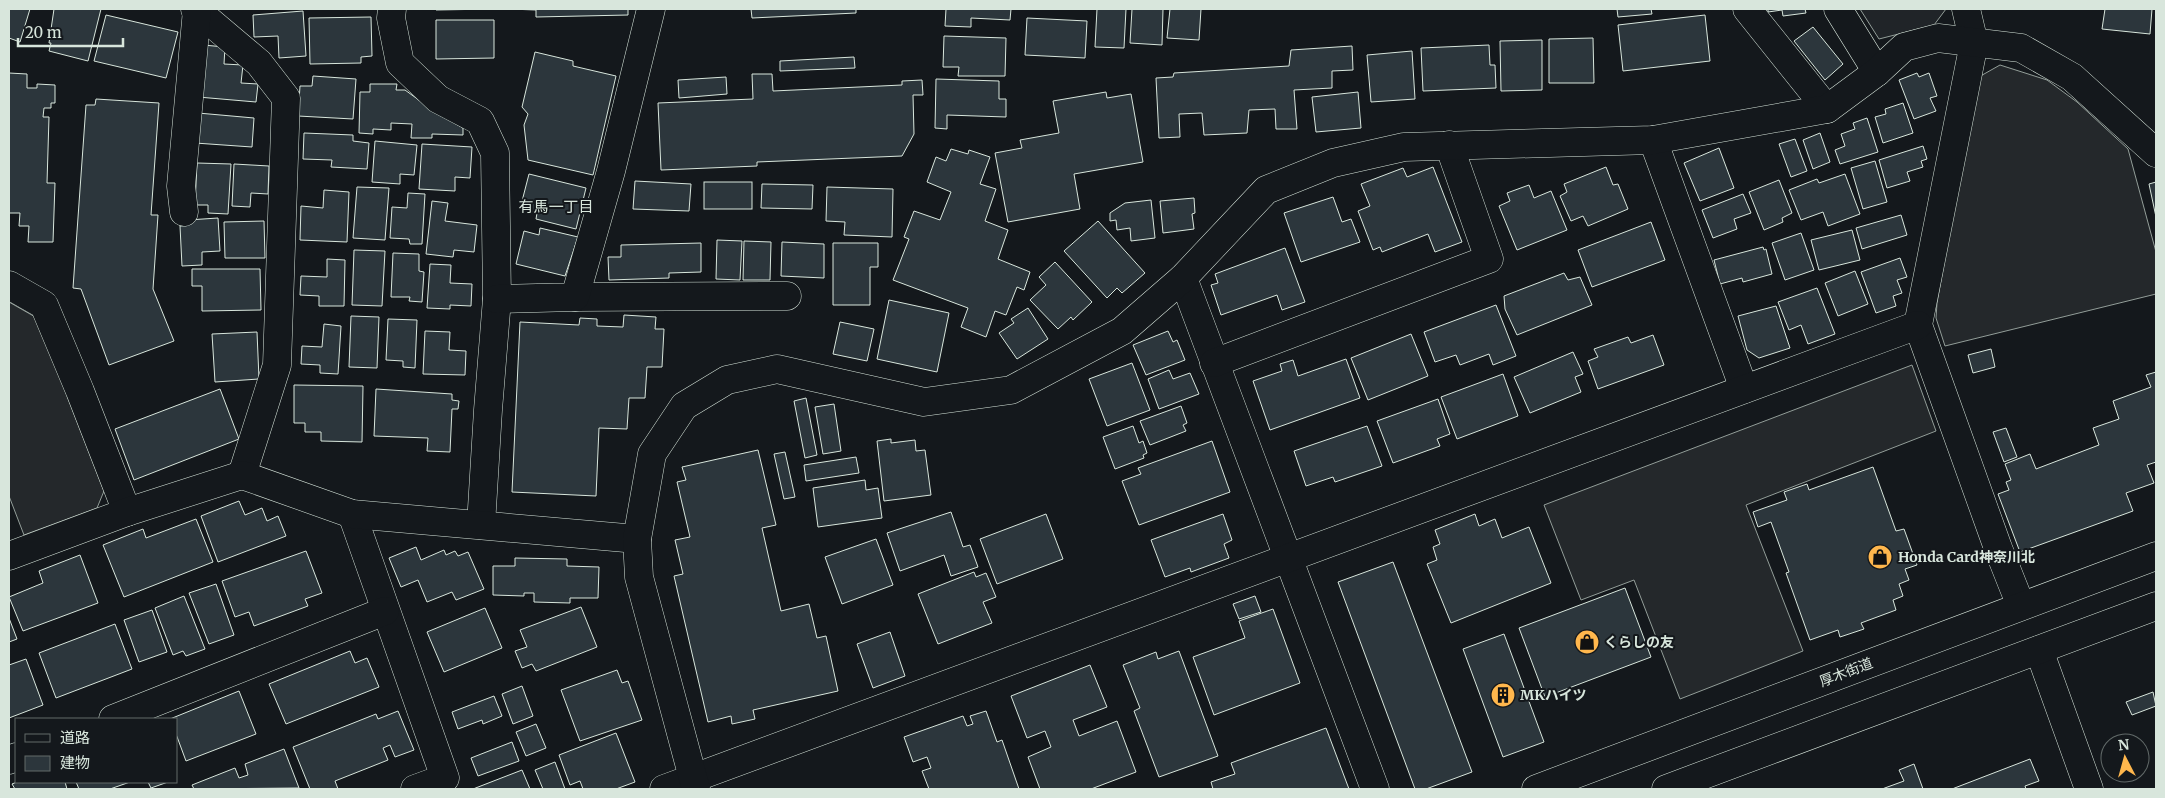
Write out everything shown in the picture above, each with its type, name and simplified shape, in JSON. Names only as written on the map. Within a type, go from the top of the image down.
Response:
[{"type":"main road","points":[[184,212],[181,186],[196,9]]},
{"type":"main road","points":[[196,9],[259,63],[286,98],[278,365],[242,475]]},
{"type":"main road","points":[[392,9],[391,18],[400,63],[438,99],[480,121],[495,153],[497,299],[481,525]]},
{"type":"main road","points":[[575,297],[611,171],[651,9]]},
{"type":"main road","points":[[1747,9],[1827,108]]},
{"type":"main road","points":[[1838,9],[1877,72]]},
{"type":"main road","points":[[1966,9],[1974,43],[1918,325],[1998,548],[2022,606]]},
{"type":"main road","points":[[694,784],[639,577],[637,539],[652,454],[684,406],[727,380],[777,369],[924,402],[1011,390],[1122,331],[1183,278],[1266,190],[1333,163],[1404,146],[1654,140],[1827,108],[1877,72],[1904,47],[1938,38],[2022,48],[2072,77],[2156,153]]},
{"type":"main road","points":[[1654,140],[1744,389]]},
{"type":"main road","points":[[1214,362],[1489,259],[1449,145]]},
{"type":"main road","points":[[1183,278],[1374,789]]},
{"type":"main road","points":[[9,286],[44,305],[127,512]]},
{"type":"main road","points":[[497,299],[787,296]]},
{"type":"main road","points":[[664,789],[694,784],[1918,325]]},
{"type":"main road","points":[[9,556],[127,512],[242,475],[352,514],[637,539]]},
{"type":"main road","points":[[352,514],[445,778],[415,789]]},
{"type":"main road","name":"厚木街道","points":[[1536,789],[2156,556]]},
{"type":"main road","points":[[1666,789],[2156,606]]},
{"type":"main road","points":[[116,718],[385,611]]},
{"type":"main road","points":[[2039,650],[2089,789]]},
{"type":"shaded area","points":[[1860,9],[1946,9],[1934,25],[1879,39]]},
{"type":"shaded area","points":[[2000,65],[2047,80],[2077,102],[2128,149],[2156,252],[2156,294],[1945,346],[1936,318],[1937,303],[1977,78]]},
{"type":"shaded area","points":[[9,302],[37,318],[104,491],[97,508],[24,535],[9,496]]},
{"type":"shaded area","points":[[1912,365],[1936,431],[1746,505],[1803,651],[1680,699],[1634,580],[1581,600],[1544,505]]},
{"type":"building","points":[[9,9],[30,9],[20,42],[9,38]]},
{"type":"building","points":[[54,9],[101,9],[88,61],[49,51]]},
{"type":"building","points":[[436,9],[494,9],[436,10]]},
{"type":"building","points":[[509,9],[628,9],[628,15],[536,17],[536,10]]},
{"type":"building","points":[[751,9],[856,9],[856,13],[752,18]]},
{"type":"building","points":[[946,9],[1011,9],[1010,20],[971,18],[971,27],[945,26]]},
{"type":"building","points":[[1097,9],[1126,9],[1124,48],[1095,47]]},
{"type":"building","points":[[1132,9],[1163,9],[1162,45],[1130,43]]},
{"type":"building","points":[[1170,9],[1201,9],[1199,40],[1167,38]]},
{"type":"building","points":[[1617,9],[1651,9],[1652,14],[1618,17]]},
{"type":"building","points":[[1768,9],[1805,9],[1806,13],[1783,16],[1782,10],[1768,12]]},
{"type":"building","points":[[2105,9],[2152,9],[2150,34],[2102,29]]},
{"type":"building","points":[[303,11],[306,56],[279,58],[278,36],[254,37],[253,15]]},
{"type":"building","points":[[106,15],[178,32],[166,78],[94,61]]},
{"type":"building","points":[[1705,15],[1710,61],[1623,71],[1618,25]]},
{"type":"building","points":[[371,17],[372,56],[361,57],[361,63],[310,64],[309,18]]},
{"type":"building","points":[[1027,18],[1087,21],[1085,58],[1025,55]]},
{"type":"building","points":[[436,20],[494,20],[494,58],[436,59]]},
{"type":"building","points":[[1813,27],[1843,64],[1825,80],[1794,41]]},
{"type":"building","points":[[944,36],[1006,38],[1005,76],[958,76],[959,67],[943,67]]},
{"type":"building","points":[[1593,38],[1594,83],[1549,83],[1549,39]]},
{"type":"building","points":[[1542,40],[1542,90],[1501,91],[1500,41]]},
{"type":"building","points":[[203,45],[225,47],[224,64],[243,65],[241,83],[258,84],[256,102],[198,97]]},
{"type":"building","points":[[1489,45],[1490,65],[1495,65],[1496,88],[1423,91],[1421,48]]},
{"type":"building","points":[[1352,46],[1353,70],[1332,71],[1332,88],[1294,90],[1297,129],[1276,129],[1275,109],[1249,110],[1247,133],[1204,135],[1202,113],[1179,114],[1180,137],[1159,138],[1156,78],[1173,77],[1174,73],[1289,66],[1291,50]]},
{"type":"building","points":[[1412,51],[1415,99],[1371,102],[1367,55]]},
{"type":"building","points":[[535,52],[573,61],[573,66],[616,76],[593,175],[528,160],[524,125],[528,114],[522,107]]},
{"type":"building","points":[[854,57],[855,68],[780,71],[780,61]]},
{"type":"building","points":[[9,73],[27,74],[27,88],[37,88],[37,84],[55,85],[55,103],[51,103],[51,108],[44,108],[43,117],[49,117],[47,183],[55,183],[53,242],[28,242],[29,226],[19,226],[20,213],[9,213]]},
{"type":"building","points":[[1917,73],[1919,77],[1929,73],[1937,96],[1930,98],[1936,111],[1914,119],[1899,80]]},
{"type":"building","points":[[752,74],[772,74],[773,91],[902,85],[902,81],[922,80],[923,95],[913,95],[914,134],[902,156],[757,162],[757,166],[661,170],[658,103],[753,99]]},
{"type":"building","points":[[313,76],[356,79],[353,119],[298,116],[300,86],[312,86]]},
{"type":"building","points":[[726,77],[727,94],[679,98],[678,80]]},
{"type":"building","points":[[936,79],[999,81],[999,99],[1006,99],[1006,117],[947,115],[947,129],[935,128]]},
{"type":"building","points":[[370,84],[397,84],[396,90],[405,90],[434,111],[463,128],[463,135],[432,134],[432,138],[411,138],[412,124],[391,123],[391,130],[373,129],[373,134],[359,133],[360,92],[370,92]]},
{"type":"building","points":[[1106,92],[1107,98],[1131,94],[1143,162],[1074,174],[1080,209],[1008,222],[995,153],[1022,148],[1020,140],[1059,133],[1053,101]]},
{"type":"building","points":[[1358,92],[1361,128],[1316,132],[1312,97]]},
{"type":"building","points":[[96,99],[159,103],[151,215],[158,215],[153,289],[174,341],[109,365],[81,289],[73,288],[86,105],[95,105]]},
{"type":"building","points":[[1903,103],[1913,133],[1883,143],[1875,117],[1886,114],[1885,109]]},
{"type":"building","points":[[198,113],[254,118],[252,147],[195,143]]},
{"type":"building","points":[[1867,118],[1878,152],[1840,164],[1835,150],[1845,146],[1841,134],[1855,129],[1853,123]]},
{"type":"building","points":[[304,133],[353,135],[353,141],[369,143],[367,169],[331,167],[332,160],[303,159]]},
{"type":"building","points":[[1820,133],[1830,162],[1813,169],[1803,140]]},
{"type":"building","points":[[1795,139],[1807,171],[1791,177],[1779,144]]},
{"type":"building","points":[[375,141],[417,145],[414,175],[400,174],[400,184],[372,182]]},
{"type":"building","points":[[422,144],[472,147],[470,178],[455,177],[455,191],[419,189]]},
{"type":"building","points":[[1923,146],[1927,159],[1921,161],[1923,167],[1907,172],[1910,181],[1887,188],[1879,160]]},
{"type":"building","points":[[1719,148],[1734,188],[1700,201],[1684,163]]},
{"type":"building","points":[[951,149],[968,154],[969,150],[990,157],[980,184],[996,189],[985,221],[1008,230],[998,259],[1030,272],[1024,290],[1017,287],[1006,315],[995,311],[986,337],[961,327],[968,308],[893,280],[909,239],[904,237],[914,211],[940,220],[951,192],[927,182],[936,157],[946,161]]},
{"type":"building","points":[[1875,161],[1887,202],[1863,209],[1851,168]]},
{"type":"building","points":[[197,163],[231,164],[228,214],[208,213],[208,205],[195,205]]},
{"type":"building","points":[[234,164],[269,166],[268,194],[251,193],[250,207],[232,206]]},
{"type":"building","points":[[1433,167],[1462,242],[1435,252],[1428,234],[1382,252],[1380,247],[1373,250],[1358,211],[1370,206],[1361,184],[1403,168],[1407,177]]},
{"type":"building","points":[[1606,167],[1613,185],[1618,184],[1628,209],[1588,226],[1583,216],[1571,221],[1560,196],[1567,192],[1564,184]]},
{"type":"building","points":[[529,174],[586,188],[576,229],[536,219],[537,213],[520,209]]},
{"type":"building","points":[[1845,174],[1860,214],[1828,226],[1823,212],[1801,220],[1789,190],[1817,179],[1819,183]]},
{"type":"building","points":[[1779,180],[1792,213],[1782,218],[1783,222],[1764,230],[1749,192]]},
{"type":"building","points":[[635,181],[691,184],[689,211],[633,209]]},
{"type":"building","points":[[704,182],[752,182],[752,209],[704,209]]},
{"type":"building","points":[[2156,182],[2156,217],[2149,184]]},
{"type":"building","points":[[762,184],[813,185],[812,209],[761,208]]},
{"type":"building","points":[[1529,185],[1534,198],[1551,191],[1567,230],[1517,250],[1499,206],[1510,201],[1507,193]]},
{"type":"building","points":[[357,187],[389,188],[385,240],[353,238]]},
{"type":"building","points":[[827,187],[893,189],[892,237],[844,235],[845,222],[826,221]]},
{"type":"building","points":[[324,190],[349,192],[347,242],[300,240],[301,206],[323,208]]},
{"type":"building","points":[[408,193],[425,194],[422,244],[410,244],[409,239],[390,238],[392,207],[407,208]]},
{"type":"building","points":[[1743,194],[1751,213],[1734,219],[1737,229],[1713,238],[1702,210]]},
{"type":"building","points":[[1333,197],[1342,222],[1351,219],[1360,242],[1301,262],[1284,213]]},
{"type":"building","points":[[1194,198],[1195,213],[1192,214],[1194,229],[1163,233],[1160,201]]},
{"type":"building","points":[[1151,200],[1155,238],[1131,241],[1130,228],[1117,230],[1116,220],[1110,221],[1110,213],[1125,203]]},
{"type":"building","points":[[432,201],[448,203],[445,221],[477,225],[474,252],[454,250],[453,257],[426,254]]},
{"type":"building","points":[[1901,215],[1907,235],[1862,249],[1856,228]]},
{"type":"building","points":[[218,218],[220,251],[202,252],[202,265],[182,266],[180,226],[188,225],[188,220]]},
{"type":"building","points":[[264,221],[265,258],[225,258],[224,222]]},
{"type":"building","points":[[1098,221],[1145,273],[1122,293],[1117,288],[1107,298],[1064,251]]},
{"type":"building","points":[[1651,222],[1665,260],[1592,287],[1578,250]]},
{"type":"building","points":[[540,228],[578,237],[565,276],[516,264],[524,231],[539,235]]},
{"type":"building","points":[[1852,230],[1860,260],[1819,270],[1811,240]]},
{"type":"building","points":[[1801,233],[1814,270],[1785,280],[1772,243]]},
{"type":"building","points":[[717,240],[742,241],[740,280],[716,279]]},
{"type":"building","points":[[744,241],[771,242],[770,280],[743,280]]},
{"type":"building","points":[[782,242],[824,244],[824,278],[781,276]]},
{"type":"building","points":[[701,243],[701,272],[669,273],[669,278],[609,280],[608,257],[621,257],[621,245]]},
{"type":"building","points":[[833,243],[878,243],[878,267],[870,267],[870,305],[833,305]]},
{"type":"building","points":[[1763,247],[1764,250],[1766,249],[1772,274],[1743,282],[1742,278],[1720,284],[1714,260]]},
{"type":"building","points":[[1285,248],[1305,302],[1282,310],[1277,295],[1221,315],[1211,285],[1218,283],[1215,274]]},
{"type":"building","points":[[354,250],[385,251],[382,306],[352,305]]},
{"type":"building","points":[[393,253],[419,254],[419,271],[424,272],[422,302],[409,301],[410,297],[391,297]]},
{"type":"building","points":[[1900,258],[1907,277],[1897,280],[1902,293],[1893,296],[1896,306],[1876,313],[1861,272]]},
{"type":"building","points":[[327,259],[345,260],[344,306],[319,306],[319,296],[300,295],[301,276],[327,277]]},
{"type":"building","points":[[1055,262],[1092,302],[1073,320],[1071,317],[1058,329],[1030,300],[1046,285],[1039,277]]},
{"type":"building","points":[[430,264],[451,265],[450,283],[472,284],[471,306],[450,305],[450,309],[427,308]]},
{"type":"building","points":[[192,269],[260,269],[261,310],[202,311],[202,286],[192,286]]},
{"type":"building","points":[[1855,271],[1868,304],[1838,316],[1825,283]]},
{"type":"building","points":[[1564,273],[1568,280],[1580,277],[1592,305],[1517,335],[1505,309],[1504,296]]},
{"type":"building","points":[[1817,288],[1835,334],[1808,344],[1801,325],[1789,330],[1778,302]]},
{"type":"building","points":[[889,300],[949,313],[937,372],[877,359]]},
{"type":"building","points":[[1496,305],[1516,356],[1493,365],[1489,354],[1460,365],[1456,355],[1435,362],[1424,332]]},
{"type":"building","points":[[1776,306],[1790,348],[1759,358],[1747,350],[1738,316]]},
{"type":"building","points":[[1028,308],[1048,339],[1017,359],[999,333],[1014,323],[1011,319]]},
{"type":"building","points":[[624,315],[656,317],[655,329],[664,329],[662,367],[647,367],[645,398],[629,398],[627,429],[599,428],[596,496],[512,492],[520,322],[579,325],[580,318],[597,319],[597,326],[623,327]]},
{"type":"building","points":[[351,316],[379,317],[377,368],[349,367]]},
{"type":"building","points":[[388,319],[417,320],[415,368],[403,367],[403,361],[386,360]]},
{"type":"building","points":[[840,322],[874,329],[867,361],[833,354]]},
{"type":"building","points":[[324,324],[341,326],[338,374],[320,373],[320,365],[301,364],[302,346],[322,347]]},
{"type":"building","points":[[425,331],[450,332],[449,350],[466,351],[465,375],[423,374]]},
{"type":"building","points":[[1168,331],[1173,342],[1177,340],[1185,360],[1146,375],[1133,345]]},
{"type":"building","points":[[257,332],[259,379],[215,382],[212,334]]},
{"type":"building","points":[[1411,334],[1428,376],[1368,400],[1351,358]]},
{"type":"building","points":[[1653,335],[1664,365],[1598,389],[1588,361],[1598,357],[1594,349],[1628,337],[1631,343]]},
{"type":"building","points":[[1991,349],[1995,367],[1973,373],[1968,355]]},
{"type":"building","points":[[1573,352],[1583,374],[1575,377],[1581,392],[1530,413],[1514,377]]},
{"type":"building","points":[[1346,359],[1360,398],[1270,430],[1253,381],[1282,371],[1280,364],[1293,360],[1298,376]]},
{"type":"building","points":[[1132,363],[1150,410],[1107,426],[1089,379]]},
{"type":"building","points":[[1169,370],[1173,379],[1190,373],[1199,394],[1159,409],[1148,379]]},
{"type":"building","points":[[2156,372],[2156,462],[2147,465],[2154,483],[2126,493],[2133,511],[2020,552],[1998,494],[2009,490],[2006,482],[2011,480],[2005,464],[2030,454],[2036,469],[2099,445],[2093,428],[2119,419],[2113,401],[2151,387],[2146,375]]},
{"type":"building","points":[[1503,374],[1518,416],[1457,439],[1441,397]]},
{"type":"building","points":[[294,385],[363,386],[362,442],[321,441],[321,432],[305,432],[305,423],[294,423]]},
{"type":"building","points":[[220,389],[239,439],[134,480],[115,429]]},
{"type":"building","points":[[376,389],[452,394],[452,400],[459,401],[458,409],[452,409],[450,452],[427,451],[428,438],[374,436]]},
{"type":"building","points":[[806,398],[817,455],[805,458],[794,401]]},
{"type":"building","points":[[1438,399],[1450,434],[1437,439],[1440,446],[1393,463],[1377,421]]},
{"type":"building","points":[[834,404],[841,451],[823,454],[815,407]]},
{"type":"building","points":[[1181,406],[1187,423],[1183,425],[1186,431],[1150,445],[1140,421]]},
{"type":"building","points":[[1133,426],[1139,443],[1143,441],[1147,453],[1143,455],[1144,458],[1115,469],[1103,437]]},
{"type":"building","points":[[1367,426],[1382,466],[1335,482],[1333,477],[1306,486],[1294,451]]},
{"type":"building","points":[[2006,428],[2017,457],[2004,462],[1993,432]]},
{"type":"building","points":[[891,439],[891,443],[915,440],[916,451],[925,450],[931,495],[884,501],[877,441]]},
{"type":"building","points":[[1212,441],[1230,492],[1139,525],[1122,481],[1141,474],[1138,468]]},
{"type":"building","points":[[758,450],[776,525],[762,528],[781,611],[809,604],[817,638],[826,636],[838,691],[753,710],[755,719],[732,724],[731,716],[708,722],[674,576],[683,574],[675,540],[690,537],[677,482],[686,480],[682,467]]},
{"type":"building","points":[[785,452],[795,497],[784,499],[774,454]]},
{"type":"building","points":[[856,457],[859,473],[806,481],[804,465]]},
{"type":"building","points":[[1873,467],[1896,531],[1904,529],[1917,565],[1905,569],[1909,580],[1899,584],[1903,596],[1893,600],[1896,610],[1861,623],[1864,629],[1840,637],[1838,630],[1810,640],[1786,573],[1789,572],[1771,522],[1758,527],[1753,512],[1787,500],[1784,492],[1807,484],[1809,490]]},
{"type":"building","points":[[865,480],[866,490],[878,488],[882,518],[818,527],[813,488]]},
{"type":"building","points":[[239,501],[245,515],[262,508],[267,521],[278,516],[286,536],[218,562],[201,516]]},
{"type":"building","points":[[951,512],[963,547],[970,545],[978,567],[951,576],[944,555],[900,571],[887,533]]},
{"type":"building","points":[[1046,514],[1063,559],[997,584],[980,539]]},
{"type":"building","points":[[1223,514],[1232,540],[1224,544],[1229,558],[1191,572],[1190,568],[1165,577],[1151,540]]},
{"type":"building","points":[[1475,514],[1479,526],[1495,519],[1502,538],[1529,527],[1551,583],[1451,623],[1427,564],[1437,560],[1433,547],[1440,544],[1435,530]]},
{"type":"building","points":[[196,519],[213,562],[124,597],[103,545],[143,529],[146,538]]},
{"type":"building","points":[[876,539],[893,585],[842,604],[825,557]]},
{"type":"building","points":[[416,547],[421,560],[444,550],[446,555],[455,551],[458,556],[468,552],[484,589],[456,600],[452,592],[427,602],[418,580],[401,587],[389,558]]},
{"type":"building","points":[[306,551],[322,593],[305,599],[308,606],[254,626],[249,612],[235,617],[222,581]]},
{"type":"building","points":[[80,555],[98,603],[23,631],[9,597],[43,583],[39,571]]},
{"type":"building","points":[[515,558],[567,559],[567,566],[599,567],[598,598],[570,598],[570,603],[534,602],[534,593],[524,593],[524,596],[493,595],[493,566],[515,566]]},
{"type":"building","points":[[1393,562],[1472,772],[1426,789],[1415,789],[1338,582]]},
{"type":"building","points":[[974,572],[976,577],[986,573],[996,597],[983,602],[992,623],[938,644],[918,594]]},
{"type":"building","points":[[216,584],[234,635],[209,644],[189,593]]},
{"type":"building","points":[[1625,588],[1651,657],[1545,697],[1519,628]]},
{"type":"building","points":[[184,596],[205,649],[186,656],[183,651],[173,655],[155,608]]},
{"type":"building","points":[[1255,596],[1261,612],[1239,619],[1233,604]]},
{"type":"building","points":[[581,607],[597,647],[536,671],[532,664],[522,668],[515,651],[527,647],[520,630]]},
{"type":"building","points":[[485,608],[502,648],[444,672],[427,632]]},
{"type":"building","points":[[1273,609],[1300,683],[1214,715],[1193,657],[1245,638],[1239,621]]},
{"type":"building","points":[[152,610],[167,652],[139,662],[124,620]]},
{"type":"building","points":[[9,618],[17,639],[9,642]]},
{"type":"building","points":[[115,624],[132,669],[56,698],[39,653]]},
{"type":"building","points":[[890,632],[905,676],[873,688],[857,644]]},
{"type":"building","name":"MKハイツ","points":[[1504,634],[1544,742],[1503,757],[1463,649]]},
{"type":"building","points":[[350,651],[355,663],[367,658],[379,687],[286,724],[269,684]]},
{"type":"building","points":[[1179,651],[1218,756],[1159,777],[1134,711],[1140,708],[1123,665],[1156,652],[1158,659]]},
{"type":"building","points":[[26,659],[43,705],[9,718],[9,665]]},
{"type":"building","points":[[1090,665],[1107,707],[1073,720],[1079,736],[1117,721],[1136,772],[1091,789],[1040,789],[1028,757],[1051,747],[1045,731],[1027,738],[1011,696]]},
{"type":"building","points":[[617,670],[622,683],[628,681],[642,720],[580,741],[561,690]]},
{"type":"building","points":[[522,686],[533,716],[513,724],[502,694]]},
{"type":"building","points":[[239,691],[256,734],[186,761],[178,739],[178,718],[172,718]]},
{"type":"building","points":[[2153,692],[2156,706],[2132,715],[2126,702]]},
{"type":"building","points":[[494,696],[502,716],[483,724],[482,720],[458,729],[452,712]]},
{"type":"building","points":[[398,711],[414,750],[395,757],[390,745],[383,748],[388,760],[335,781],[338,789],[310,789],[293,747],[376,714],[378,719]]},
{"type":"building","points":[[986,711],[997,742],[1002,740],[1019,789],[929,789],[922,771],[931,768],[927,757],[913,762],[904,737],[963,716],[967,726],[973,724],[970,716]]},
{"type":"building","points":[[536,724],[546,748],[526,756],[516,732]]},
{"type":"building","points":[[1326,728],[1349,789],[1213,789],[1211,782],[1235,774],[1231,763]]},
{"type":"building","points":[[616,733],[635,782],[616,789],[583,789],[580,781],[570,785],[559,755]]},
{"type":"building","points":[[512,742],[519,761],[478,776],[471,758]]},
{"type":"building","points":[[284,749],[299,788],[194,789],[192,785],[235,768],[239,778],[248,775],[245,764]]},
{"type":"building","points":[[2030,759],[2039,781],[2025,786],[2026,789],[1952,789]]},
{"type":"building","points":[[555,762],[565,789],[543,789],[535,770]]},
{"type":"building","points":[[1914,764],[1923,789],[1882,789],[1904,781],[1899,770]]},
{"type":"building","points":[[522,770],[530,789],[473,789]]},
{"type":"building","points":[[65,783],[67,789],[15,789],[12,784]]},
{"type":"building","points":[[76,783],[127,783],[110,789],[79,789]]},
{"type":"building","points":[[148,783],[165,783],[151,788]]},
{"type":"place","name":"Honda Card神奈川北","points":[[1880,557]]},
{"type":"place","name":"くらしの友","points":[[1587,642]]},
{"type":"place","name":"MKハイツ","points":[[1503,695]]},
{"type":"district","name":"有馬一丁目","points":[[556,206]]}]
